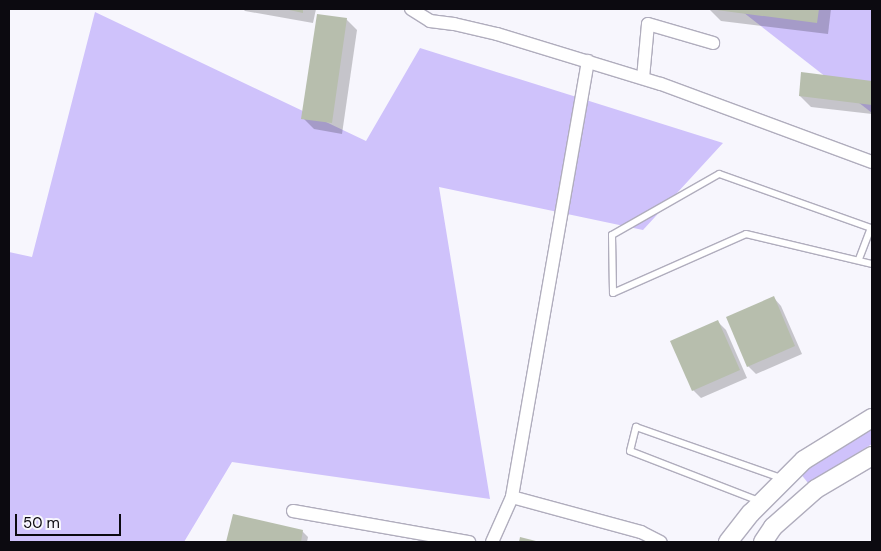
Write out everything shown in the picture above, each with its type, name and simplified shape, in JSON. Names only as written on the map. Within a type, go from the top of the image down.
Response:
[{"type":"street","points":[[411,9],[430,20],[497,34],[643,78],[872,162]]},
{"type":"street","points":[[643,78],[648,24],[713,43]]},
{"type":"street","points":[[492,542],[512,497],[588,61]]},
{"type":"street","points":[[728,542],[762,502],[804,460],[872,418]]},
{"type":"street","points":[[762,542],[773,528],[816,489],[872,456]]},
{"type":"street","points":[[512,497],[641,532],[661,542]]},
{"type":"street","points":[[293,511],[469,542]]},
{"type":"lane","points":[[859,259],[870,228],[719,174],[612,234],[613,293],[746,234],[859,259],[872,264]]},
{"type":"lane","points":[[762,502],[630,451],[636,427],[785,479]]},
{"type":"shaded area","points":[[739,9],[872,9],[872,113]]},
{"type":"shaded area","points":[[95,12],[366,141],[420,48],[723,143],[643,230],[439,187],[490,499],[232,462],[184,542],[9,542],[9,252],[32,257]]},
{"type":"shaded area","points":[[872,428],[872,444],[808,483],[800,473]]},
{"type":"building","points":[[285,9],[303,9],[303,13]]},
{"type":"building","points":[[709,9],[819,9],[817,23]]},
{"type":"building","points":[[317,14],[347,18],[332,123],[301,119]]},
{"type":"building","points":[[801,72],[872,81],[872,105],[799,96]]},
{"type":"building","points":[[774,296],[795,346],[747,367],[726,317]]},
{"type":"building","points":[[718,320],[740,370],[692,391],[670,341]]},
{"type":"building","points":[[233,514],[303,530],[301,542],[226,542]]},
{"type":"building","points":[[520,537],[540,542],[519,542]]}]
